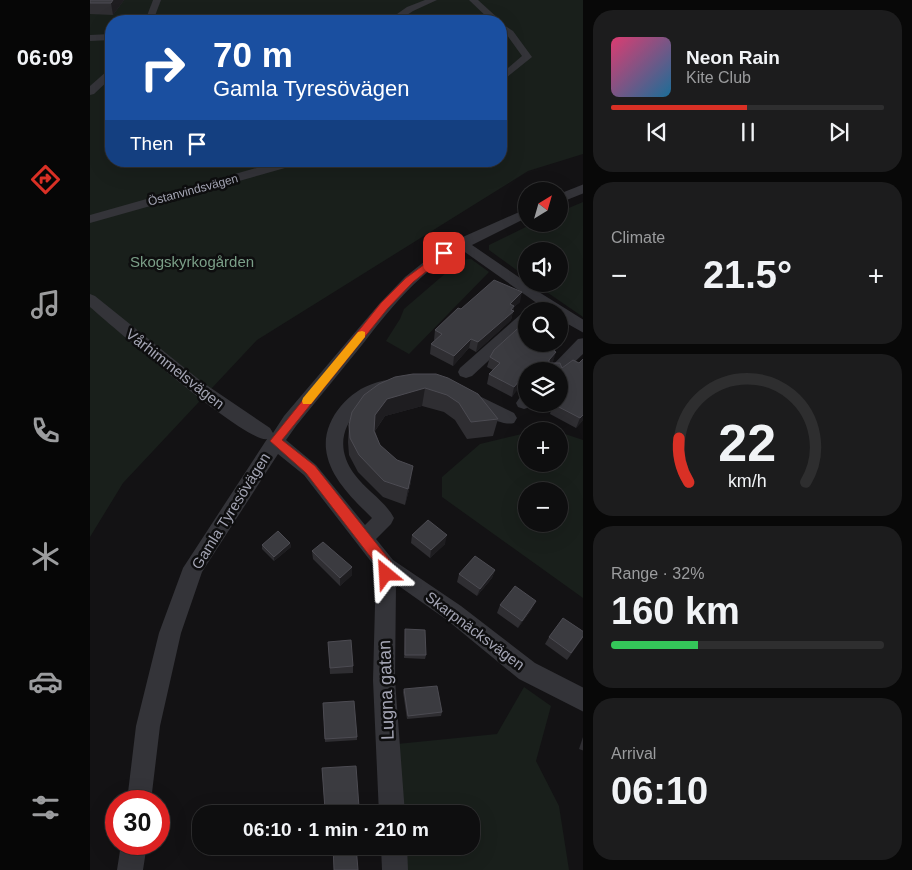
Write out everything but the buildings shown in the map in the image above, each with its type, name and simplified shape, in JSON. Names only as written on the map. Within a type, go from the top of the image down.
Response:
[{"type":"street","points":[[151,15],[157,0]]},
{"type":"street","points":[[401,15],[410,9],[433,0]]},
{"type":"street","points":[[473,0],[489,15]]},
{"type":"street","points":[[507,31],[526,57],[507,74]]},
{"type":"street","points":[[90,38],[105,37]]},
{"type":"street","points":[[90,92],[105,78]]},
{"type":"street","name":"Östanvindsvägen","points":[[90,219],[274,167]]},
{"type":"street","points":[[568,195],[583,188]]},
{"type":"street","name":"Gamla Tyresövägen","points":[[140,790],[150,716],[170,633],[193,568],[270,437],[385,306],[422,269],[462,243],[518,218]]},
{"type":"street","points":[[462,243],[534,302]]},
{"type":"street","name":"Vårhimmelsvägen","points":[[90,299],[185,379],[270,437]]},
{"type":"street","points":[[568,318],[583,328]]},
{"type":"street","points":[[466,372],[518,325]]},
{"type":"street","points":[[564,362],[583,343]]},
{"type":"street","points":[[363,539],[384,518],[350,483],[337,461],[335,441],[341,416],[362,395],[382,386],[404,382]]},
{"type":"street","points":[[459,391],[495,413],[508,418]]},
{"type":"street","name":"Skarpnäcksvägen","points":[[270,437],[310,470],[386,566],[454,613],[527,671],[583,701]]},
{"type":"street","name":"Lugna gatan","points":[[386,566],[384,680],[391,805]]},
{"type":"street","points":[[130,870],[132,855]]},
{"type":"street","points":[[394,855],[395,870]]},
{"type":"green space","name":"Skogskyrkogården","points":[[90,0],[583,0],[583,154],[528,171],[257,340],[123,483],[90,537]]},
{"type":"green space","points":[[583,202],[583,317],[568,307],[568,302],[561,302],[547,292],[568,292],[568,242],[518,242],[518,271],[489,250],[489,245],[518,231],[568,232],[568,208]]},
{"type":"green space","points":[[471,259],[489,272],[409,354],[386,341],[404,309],[461,260]]},
{"type":"green space","points":[[518,435],[518,472],[568,472],[568,435],[583,440],[583,598],[442,497],[442,477],[480,444]]},
{"type":"green space","points":[[524,687],[551,706],[536,761],[559,806],[569,870],[405,870],[404,855],[480,855],[480,805],[401,805],[397,744],[497,734]]},
{"type":"slow traffic","points":[[307,401],[362,334]]},
{"type":"route","points":[[386,574],[386,566],[310,470],[275,441],[385,306],[422,269],[444,253]]}]
